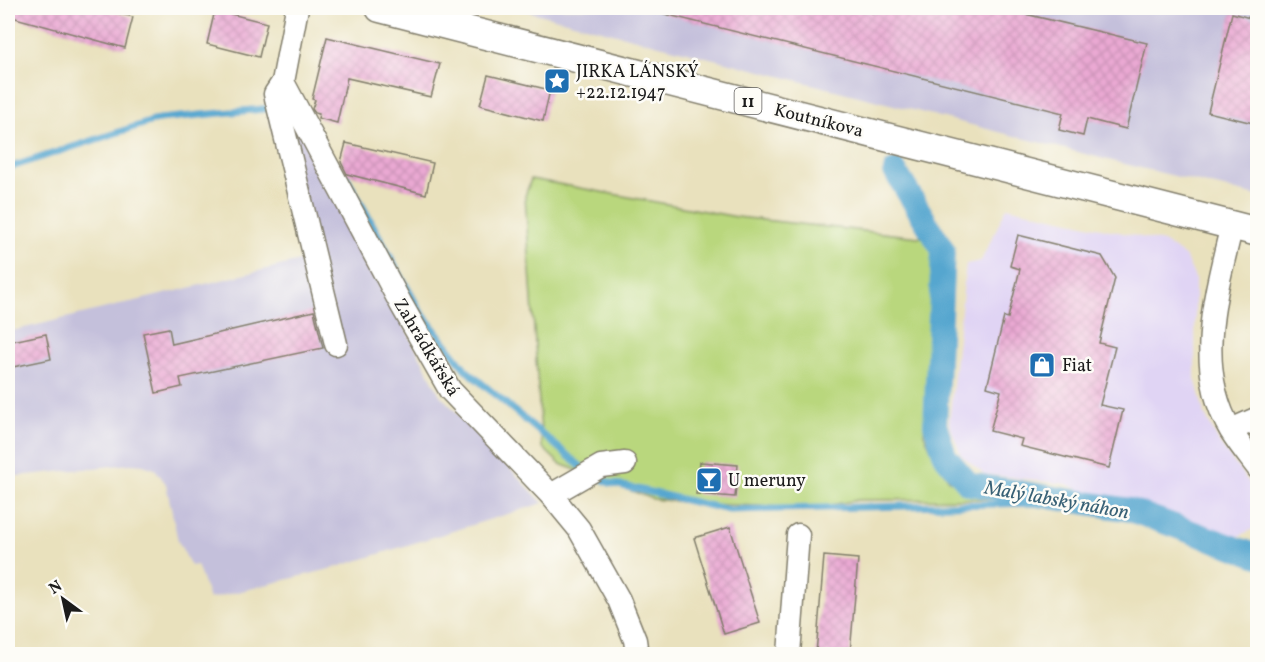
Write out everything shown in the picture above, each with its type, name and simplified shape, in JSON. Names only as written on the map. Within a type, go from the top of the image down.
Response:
[{"type":"main road","name":"Koutníkova","points":[[380,8],[1245,228]]},
{"type":"street","points":[[297,8],[283,82],[275,94],[336,344]]},
{"type":"street","name":"Zahrádkářská","points":[[283,82],[401,304],[450,390],[551,495],[579,529],[608,578],[627,618],[637,654]]},
{"type":"street","points":[[1245,228],[1215,294],[1209,347],[1217,397],[1231,430],[1257,468]]},
{"type":"street","points":[[1231,430],[1257,418]]},
{"type":"street","points":[[551,495],[601,466],[626,463]]},
{"type":"street","points":[[789,654],[798,535]]},
{"type":"shaded area","points":[[515,8],[1257,8],[1257,196],[1116,162]]},
{"type":"shaded area","points":[[283,93],[440,395],[543,503],[334,568],[209,599],[197,565],[191,566],[178,541],[166,484],[155,469],[130,464],[8,477],[8,332],[300,261],[297,222],[284,183],[264,95]]},
{"type":"shaded area","points":[[1007,207],[1163,242],[1185,256],[1195,278],[1195,378],[1204,413],[1220,444],[1257,493],[1257,527],[1223,544],[1197,537],[1066,484],[984,474],[961,455],[949,423],[966,264],[981,261]]},
{"type":"green space","points":[[531,179],[737,217],[928,238],[937,264],[924,434],[936,460],[949,480],[991,499],[858,500],[814,508],[703,504],[653,499],[560,464],[542,447],[525,196]]},
{"type":"building","points":[[8,8],[97,8],[133,17],[125,48],[8,16]]},
{"type":"building","points":[[664,8],[852,8],[874,13],[875,8],[1000,8],[1147,43],[1126,129],[1087,119],[1083,136],[1059,130],[1063,113],[664,14]]},
{"type":"building","points":[[215,10],[267,23],[259,57],[207,44]]},
{"type":"building","points":[[1232,13],[1257,20],[1257,124],[1208,112]]},
{"type":"building","points":[[327,37],[440,64],[431,97],[347,78],[337,123],[318,118],[319,114],[312,109],[315,100],[312,99]]},
{"type":"building","points":[[488,75],[550,90],[543,121],[480,105]]},
{"type":"building","points":[[346,143],[433,163],[426,194],[347,174],[341,162]]},
{"type":"building","name":"Fiat","points":[[1018,235],[1102,256],[1115,278],[1099,343],[1115,347],[1100,405],[1123,410],[1109,468],[1020,446],[1022,439],[990,431],[1001,391],[987,387],[1004,317],[1008,318],[1020,269],[1010,266]]},
{"type":"building","points":[[314,311],[323,348],[180,378],[182,387],[156,393],[143,333],[169,328],[172,344]]},
{"type":"building","points":[[46,334],[51,359],[8,368],[8,342]]},
{"type":"building","points":[[700,462],[738,465],[735,497],[696,494]]},
{"type":"building","points":[[730,527],[760,623],[724,634],[694,538]]},
{"type":"building","points":[[824,556],[858,559],[850,654],[816,654]]},
{"type":"waterway","points":[[8,168],[159,119],[274,108]]},
{"type":"waterway","name":"Malý labský náhon","points":[[895,171],[943,250],[935,425],[945,456],[969,484],[1130,510],[1258,556]]},
{"type":"waterway","points":[[347,178],[420,311],[466,370],[585,470]]},
{"type":"waterway","points":[[602,479],[610,483],[729,510],[1085,502]]},
{"type":"place","name":"JIRKA LÁNSKÝ +22.12.1947","points":[[557,81]]},
{"type":"place","name":"Fiat","points":[[1042,365]]},
{"type":"place","name":"U meruny","points":[[709,480]]}]
